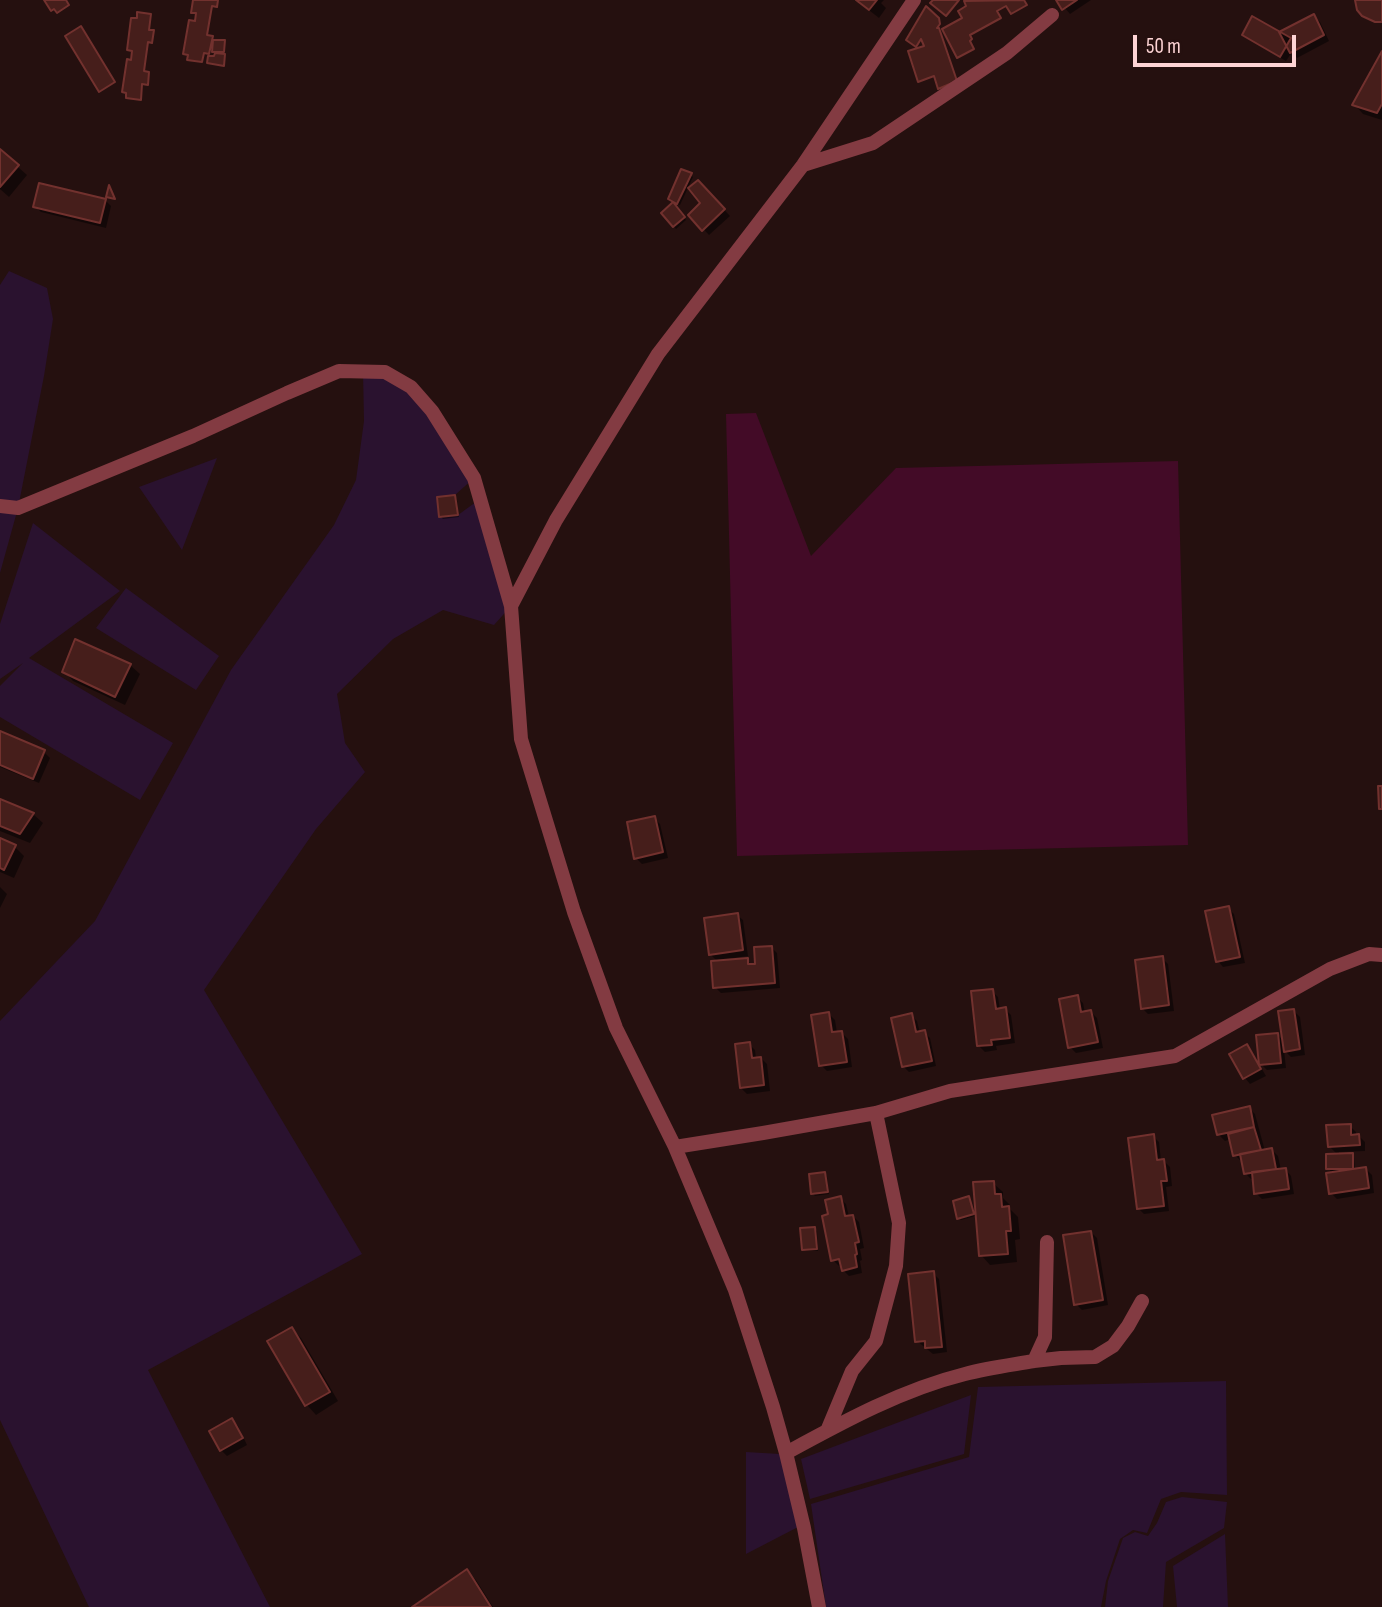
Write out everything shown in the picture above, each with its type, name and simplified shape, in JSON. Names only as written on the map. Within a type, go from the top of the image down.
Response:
[{"type":"street","points":[[511,606],[556,520],[658,354],[803,165],[914,0]]},
{"type":"street","points":[[803,165],[873,143],[1007,53],[1052,15]]},
{"type":"street","points":[[0,506],[18,508],[193,436],[340,371],[385,372],[411,387],[432,411],[474,478],[511,606],[521,739],[574,912],[612,1015],[675,1147],[734,1290],[786,1453],[819,1607]]},
{"type":"street","points":[[675,1147],[876,1113],[950,1091],[1175,1056],[1329,969],[1369,954],[1382,955]]},
{"type":"street","points":[[827,1431],[852,1371],[876,1341],[896,1266],[899,1223],[876,1113]]},
{"type":"street","points":[[1034,1361],[1045,1337],[1047,1242]]},
{"type":"street","points":[[786,1453],[849,1419],[915,1390],[965,1374],[1034,1361],[1095,1357],[1114,1346],[1142,1301]]},
{"type":"shaded area","points":[[9,271],[47,288],[53,319],[18,508],[0,573],[0,285]]},
{"type":"shaded area","points":[[363,371],[411,387],[474,478],[455,495],[437,497],[439,517],[458,515],[480,499],[511,606],[494,625],[443,610],[393,639],[337,694],[345,743],[365,772],[316,829],[204,990],[362,1254],[148,1370],[270,1607],[89,1607],[0,1420],[0,1021],[95,921],[231,670],[334,525],[356,480],[364,421]]},
{"type":"shaded area","points":[[756,413],[811,556],[896,468],[1178,461],[1188,845],[737,856],[726,414]]},
{"type":"shaded area","points":[[217,458],[182,550],[139,487]]},
{"type":"shaded area","points":[[33,523],[120,591],[29,658],[173,743],[140,800],[0,717],[0,686],[23,663],[0,679],[0,624]]},
{"type":"shaded area","points":[[126,588],[219,656],[196,690],[96,628]]},
{"type":"shaded area","points":[[1226,1381],[1227,1495],[1181,1492],[1161,1499],[1147,1533],[1133,1530],[1120,1539],[1106,1581],[1101,1607],[826,1607],[811,1504],[969,1457],[978,1387]]},
{"type":"shaded area","points":[[971,1395],[964,1454],[810,1499],[801,1459]]},
{"type":"shaded area","points":[[746,1452],[780,1454],[798,1527],[746,1554]]},
{"type":"shaded area","points":[[1182,1497],[1227,1502],[1224,1528],[1166,1562],[1163,1607],[1105,1607],[1108,1581],[1123,1538],[1135,1532],[1148,1536],[1166,1502]]},
{"type":"shaded area","points":[[1225,1534],[1228,1607],[1177,1607],[1173,1566]]},
{"type":"building","points":[[44,0],[66,0],[69,5],[57,13],[54,9],[51,11]]},
{"type":"building","points":[[193,0],[218,0],[217,7],[212,6],[207,35],[213,36],[209,54],[204,53],[202,62],[187,60],[188,55],[183,54],[189,20],[195,21],[196,13],[191,13]]},
{"type":"building","points":[[856,0],[877,0],[869,10]]},
{"type":"building","points":[[933,0],[959,0],[946,16],[930,3]]},
{"type":"building","points":[[1024,0],[1027,5],[1011,14],[1006,6],[997,11],[1001,18],[970,35],[974,49],[957,58],[942,29],[962,18],[958,11],[966,6],[964,1]]},
{"type":"building","points":[[1056,0],[1077,0],[1062,10]]},
{"type":"building","points":[[1355,0],[1382,0],[1382,22],[1362,16],[1357,10]]},
{"type":"building","points":[[926,6],[939,18],[940,24],[937,28],[957,81],[938,89],[934,76],[918,82],[908,51],[924,46],[921,39],[916,47],[906,40]]},
{"type":"building","points":[[137,12],[151,14],[149,30],[154,30],[152,43],[148,42],[144,71],[149,72],[148,85],[142,84],[141,100],[126,98],[126,93],[122,92],[127,59],[131,60],[132,51],[127,50],[131,18],[137,18]]},
{"type":"building","points":[[1314,14],[1324,35],[1290,53],[1279,32]]},
{"type":"building","points":[[1252,16],[1291,38],[1280,57],[1242,35]]},
{"type":"building","points":[[81,26],[115,82],[99,92],[65,36]]},
{"type":"building","points":[[213,40],[225,40],[224,52],[212,52]]},
{"type":"building","points":[[1382,51],[1382,104],[1377,113],[1352,105]]},
{"type":"building","points":[[215,53],[225,54],[224,66],[207,63],[208,56],[214,56]]},
{"type":"building","points":[[0,149],[19,165],[0,187]]},
{"type":"building","points":[[681,169],[692,173],[677,204],[668,199]]},
{"type":"building","points":[[698,180],[725,209],[702,231],[688,215],[700,203],[688,188]]},
{"type":"building","points":[[39,183],[106,199],[100,223],[33,207]]},
{"type":"building","points":[[109,185],[115,199],[106,197]]},
{"type":"building","points":[[673,202],[685,217],[673,227],[661,213]]},
{"type":"building","points":[[455,495],[458,515],[439,517],[437,497]]},
{"type":"building","points":[[75,639],[131,664],[115,697],[62,672]]},
{"type":"building","points":[[0,731],[45,750],[33,779],[0,765]]},
{"type":"building","points":[[1378,786],[1382,786],[1382,809],[1379,809]]},
{"type":"building","points":[[0,799],[34,813],[20,834],[0,826]]},
{"type":"building","points":[[655,816],[663,852],[634,859],[627,822]]},
{"type":"building","points":[[0,838],[16,845],[4,870],[0,868]]},
{"type":"building","points":[[1229,906],[1240,957],[1216,962],[1205,911]]},
{"type":"building","points":[[738,913],[743,950],[709,955],[704,918]]},
{"type":"building","points":[[772,946],[775,983],[713,988],[711,961],[748,958],[748,964],[755,964],[754,947]]},
{"type":"building","points":[[1163,956],[1169,1005],[1141,1009],[1135,960]]},
{"type":"building","points":[[993,989],[996,1009],[1006,1007],[1010,1038],[991,1040],[992,1045],[977,1046],[971,991]]},
{"type":"building","points":[[1078,995],[1081,1012],[1091,1010],[1098,1042],[1068,1048],[1059,999]]},
{"type":"building","points":[[1294,1009],[1300,1049],[1284,1052],[1278,1011]]},
{"type":"building","points":[[829,1012],[832,1032],[842,1031],[847,1062],[819,1066],[811,1015]]},
{"type":"building","points":[[912,1013],[916,1032],[925,1030],[932,1061],[902,1067],[891,1018]]},
{"type":"building","points":[[1278,1033],[1281,1063],[1259,1065],[1256,1035]]},
{"type":"building","points":[[750,1042],[752,1058],[761,1057],[764,1085],[740,1088],[735,1044]]},
{"type":"building","points":[[1247,1044],[1261,1069],[1243,1079],[1229,1054]]},
{"type":"building","points":[[1250,1106],[1254,1127],[1217,1135],[1212,1115]]},
{"type":"building","points":[[1351,1124],[1351,1135],[1359,1134],[1360,1145],[1328,1147],[1326,1125]]},
{"type":"building","points":[[1254,1127],[1261,1150],[1233,1156],[1228,1134]]},
{"type":"building","points":[[1154,1134],[1157,1160],[1164,1159],[1167,1181],[1161,1181],[1164,1206],[1137,1209],[1128,1138]]},
{"type":"building","points":[[1272,1148],[1276,1169],[1244,1174],[1240,1154]]},
{"type":"building","points":[[1353,1153],[1353,1169],[1326,1169],[1326,1154]]},
{"type":"building","points":[[1366,1167],[1369,1188],[1329,1194],[1326,1173]]},
{"type":"building","points":[[1286,1168],[1289,1189],[1254,1194],[1252,1172]]},
{"type":"building","points":[[825,1172],[828,1192],[811,1194],[809,1174]]},
{"type":"building","points":[[994,1181],[995,1194],[1001,1194],[1002,1207],[1009,1206],[1011,1231],[1006,1231],[1008,1254],[979,1256],[973,1182]]},
{"type":"building","points":[[841,1196],[845,1216],[853,1215],[859,1242],[855,1243],[857,1267],[842,1271],[839,1259],[831,1261],[822,1216],[828,1214],[825,1200]]},
{"type":"building","points":[[969,1196],[974,1214],[957,1219],[953,1201]]},
{"type":"building","points":[[815,1227],[817,1249],[802,1250],[800,1228]]},
{"type":"building","points":[[1091,1231],[1103,1300],[1074,1305],[1063,1235]]},
{"type":"building","points":[[934,1271],[942,1347],[925,1348],[925,1341],[915,1342],[908,1274]]},
{"type":"building","points":[[292,1327],[330,1392],[305,1406],[267,1341]]},
{"type":"building","points":[[232,1418],[243,1438],[220,1451],[209,1431]]},
{"type":"building","points":[[467,1569],[491,1607],[412,1607]]}]
